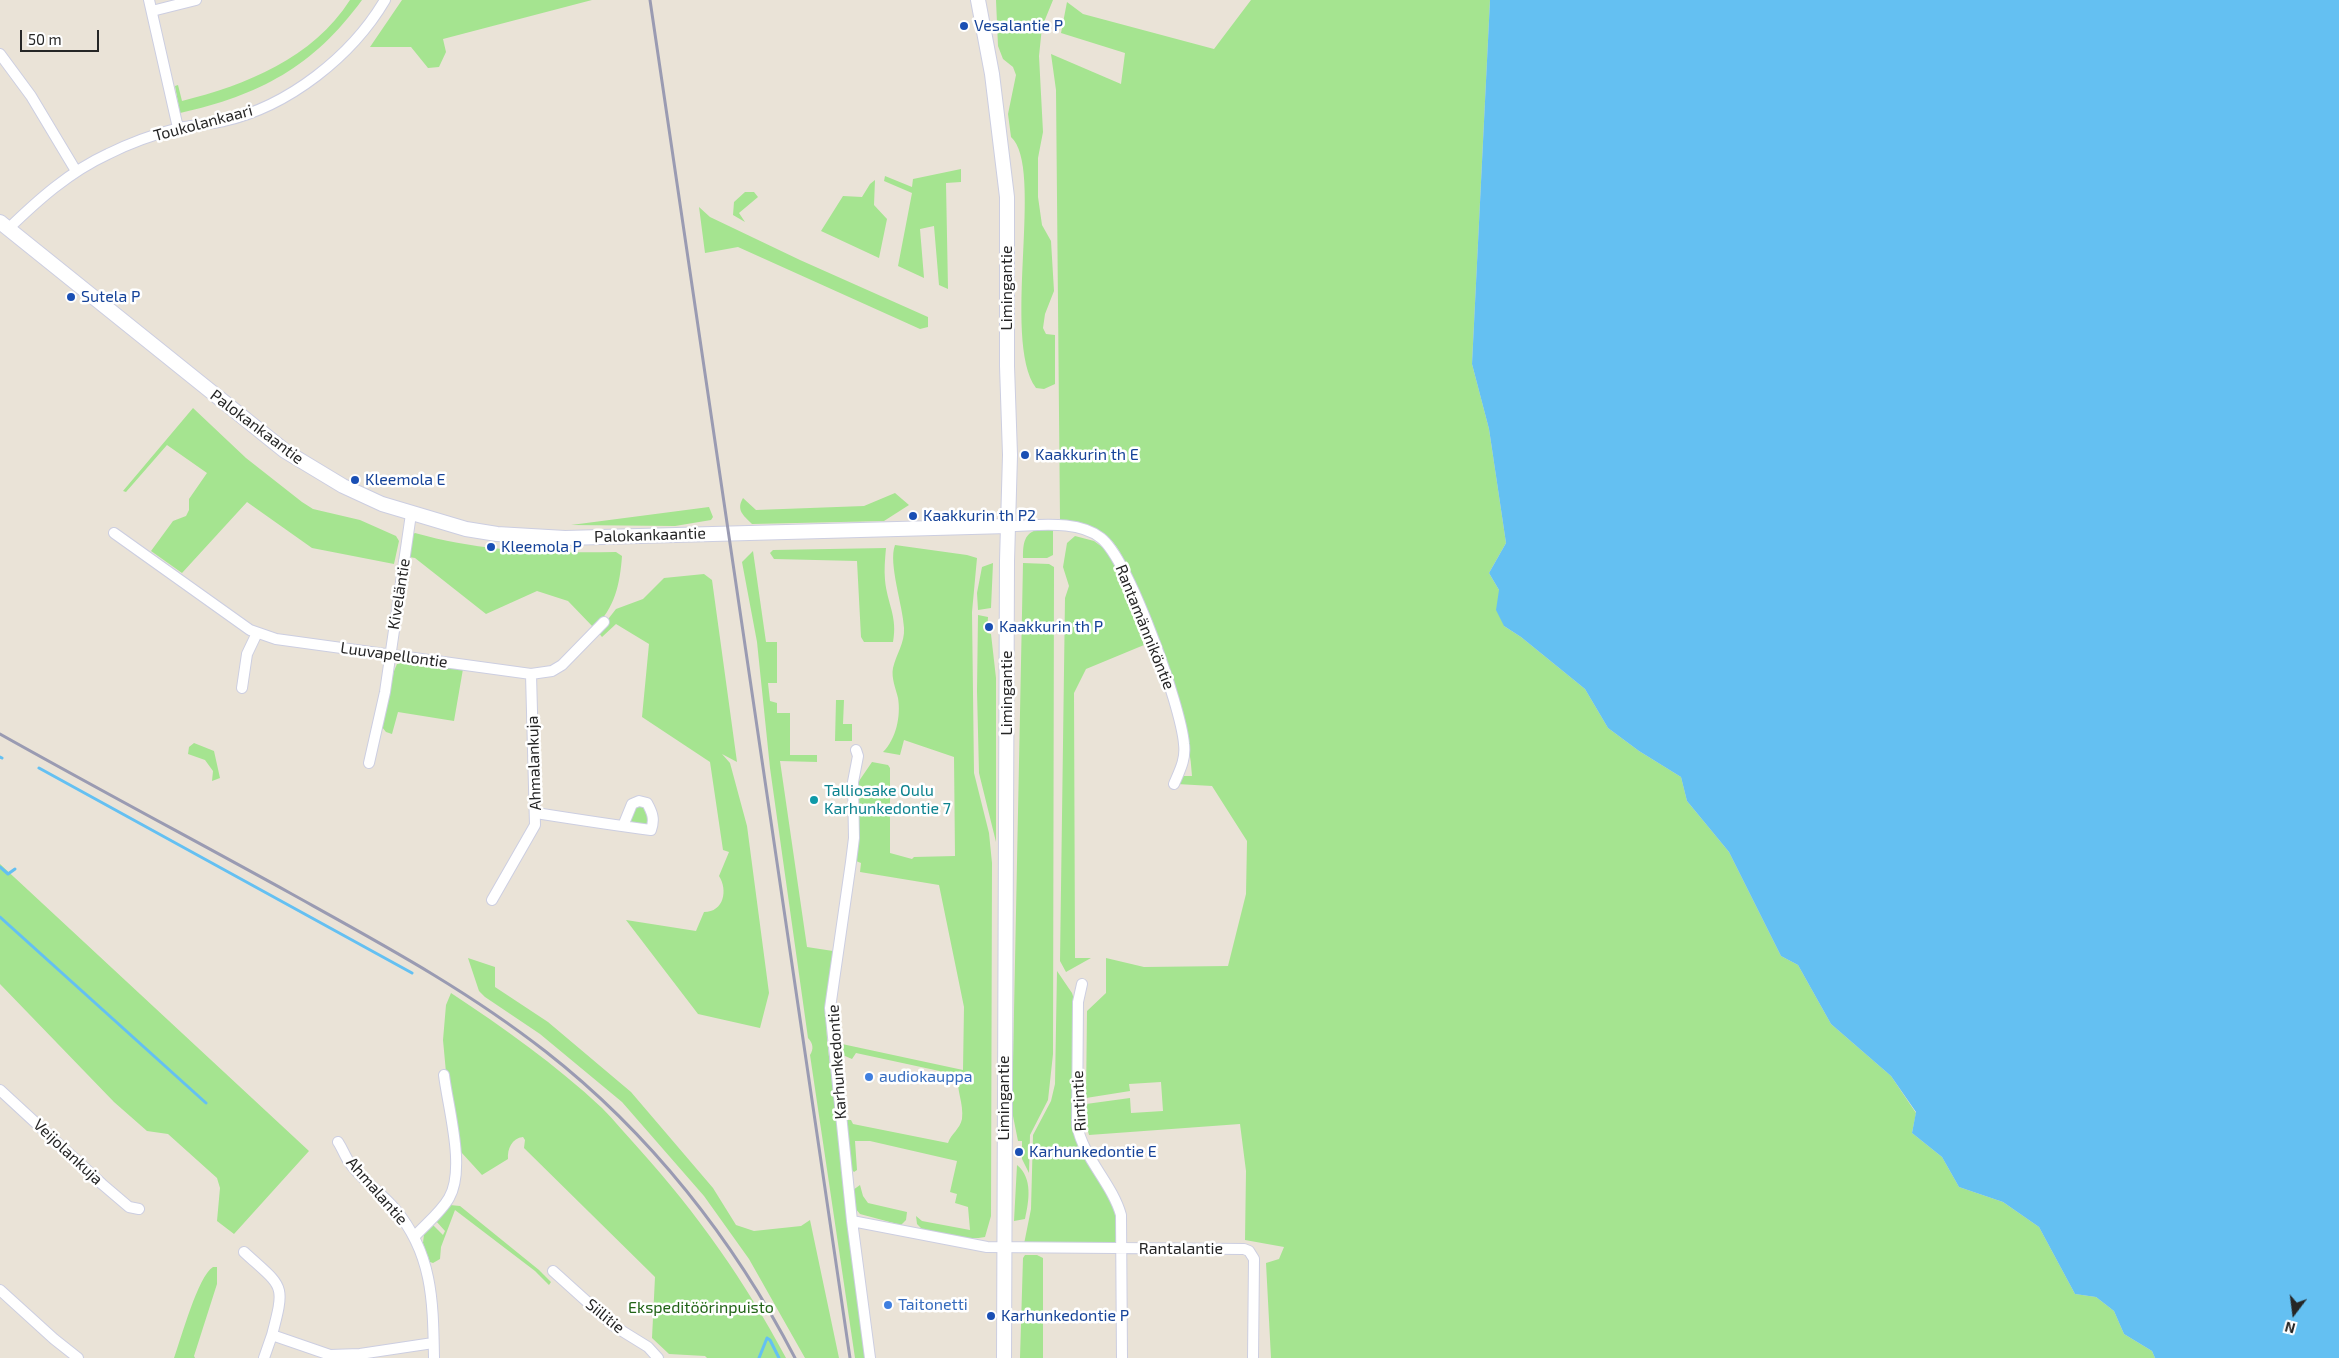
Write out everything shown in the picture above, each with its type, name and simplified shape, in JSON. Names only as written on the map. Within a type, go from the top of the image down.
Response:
[{"type":"main road","name":"Limingantie","points":[[978,0],[992,74],[1007,197],[1006,366],[1010,454],[1003,1248],[1004,1358]]},
{"type":"main road","name":"Palokankaantie","points":[[4,226],[285,452],[343,486],[382,504],[410,514],[466,529],[497,534],[565,538],[1008,526]]},
{"type":"street","points":[[149,0],[178,128]]},
{"type":"street","points":[[152,11],[196,0]]},
{"type":"street","name":"Toukolankaari","points":[[4,226],[76,171],[107,154],[178,128],[226,120],[285,96],[334,61],[375,16],[385,0]]},
{"type":"street","points":[[0,54],[31,96],[76,171]]},
{"type":"street","name":"Kiveläntie","points":[[369,763],[385,692],[410,514]]},
{"type":"street","name":"Rantamänniköntie","points":[[1008,526],[1057,526],[1090,531],[1100,537],[1114,552],[1146,620],[1179,716],[1184,745],[1183,764],[1174,784]]},
{"type":"street","name":"Luuvapellontie","points":[[114,533],[250,630],[276,639],[531,674],[552,671],[562,665],[604,622]]},
{"type":"street","points":[[242,688],[247,654],[257,633]]},
{"type":"street","name":"Ahmalankuja","points":[[492,900],[536,825],[533,787],[531,674]]},
{"type":"street","name":"Karhunkedontie","points":[[856,750],[858,756],[854,782],[852,854],[830,1008],[852,1221],[870,1358]]},
{"type":"street","points":[[536,814],[623,826]]},
{"type":"street","name":"Rintintie","points":[[1082,984],[1078,1002],[1077,1125],[1079,1136],[1086,1150],[1118,1205],[1123,1227],[1122,1358]]},
{"type":"street","points":[[415,1236],[450,1197],[457,1176],[444,1075]]},
{"type":"street","name":"Veijolankuja","points":[[0,1090],[102,1184],[129,1207],[139,1209]]},
{"type":"street","name":"Ahmalantie","points":[[338,1142],[350,1163],[395,1208],[415,1236],[427,1269],[431,1292],[434,1358]]},
{"type":"street","points":[[852,1221],[987,1247],[1003,1248]]},
{"type":"street","name":"Rantalantie","points":[[1003,1248],[1244,1249],[1249,1251],[1254,1260],[1253,1358]]},
{"type":"street","points":[[244,1252],[276,1281],[281,1290],[281,1302],[264,1358]]},
{"type":"street","name":"Siilitie","points":[[553,1271],[614,1326],[648,1347],[658,1358]]},
{"type":"street","points":[[0,1290],[78,1358]]},
{"type":"street","points":[[272,1335],[330,1355],[360,1354],[434,1343]]},
{"type":"green space","points":[[350,0],[362,0],[324,43],[283,75],[235,97],[180,113],[175,86],[178,85],[182,101],[230,87],[254,77],[297,53],[317,38],[335,20]]},
{"type":"green space","points":[[402,0],[592,0],[443,39],[446,52],[439,67],[428,68],[411,47],[370,47]]},
{"type":"green space","points":[[996,0],[1053,0],[1042,27],[1039,56],[1043,132],[1038,158],[1038,197],[1042,225],[1051,241],[1054,291],[1045,314],[1043,328],[1046,334],[1055,335],[1055,384],[1044,389],[1036,388],[1026,364],[1022,332],[1024,182],[1020,154],[1011,137],[1008,114],[1016,75],[1013,67],[1003,59],[998,46]]},
{"type":"green space","points":[[1251,0],[1490,0],[1472,364],[1489,429],[1506,543],[1489,573],[1499,590],[1504,626],[1521,637],[1585,689],[1608,728],[1639,751],[1681,777],[1687,801],[1729,852],[1781,956],[1798,965],[1831,1024],[1891,1076],[1916,1113],[1912,1133],[1942,1157],[1959,1187],[2003,1202],[2039,1227],[2075,1294],[2096,1297],[2114,1311],[2124,1334],[2152,1351],[2155,1358],[1271,1358],[1266,1263],[1279,1259],[1284,1247],[1245,1240],[1246,1171],[1240,1124],[1089,1135],[1086,1123],[1086,1104],[1130,1098],[1131,1113],[1163,1111],[1161,1082],[1129,1084],[1130,1091],[1086,1098],[1087,1011],[1106,993],[1106,958],[1144,967],[1228,966],[1246,894],[1247,841],[1212,786],[1177,784],[1182,776],[1192,776],[1186,733],[1150,619],[1125,561],[1113,542],[1104,535],[1092,529],[1060,520],[1056,90],[1051,54],[1121,84],[1125,53],[1061,33],[1067,2],[1083,14],[1214,49]]},
{"type":"green space","points":[[961,169],[961,182],[946,183],[948,289],[939,285],[934,226],[920,229],[924,278],[898,266],[912,193],[884,181],[885,176],[912,187],[913,179]]},
{"type":"green space","points":[[875,180],[874,205],[887,219],[879,258],[821,231],[843,196],[862,197],[870,184]]},
{"type":"green space","points":[[745,192],[754,192],[758,197],[739,213],[745,222],[733,215],[734,202]]},
{"type":"green space","points":[[699,207],[710,217],[800,260],[928,317],[928,327],[920,329],[738,247],[705,253]]},
{"type":"green space","points":[[193,408],[246,458],[313,509],[360,520],[396,536],[399,541],[394,564],[312,548],[247,502],[182,573],[151,551],[173,521],[186,516],[189,510],[189,499],[207,473],[167,445],[126,492],[123,491]]},
{"type":"green space","points":[[895,493],[909,505],[884,521],[752,524],[740,509],[743,498],[756,510],[864,506]]},
{"type":"green space","points":[[709,507],[713,517],[711,520],[675,526],[571,525]]},
{"type":"green space","points":[[1039,529],[1053,530],[1053,555],[1047,558],[1023,558],[1025,539],[1030,533]]},
{"type":"green space","points":[[413,534],[490,548],[565,552],[616,552],[622,556],[618,586],[612,604],[594,628],[568,601],[537,591],[486,614],[415,558],[409,557]]},
{"type":"green space","points":[[1075,536],[1094,541],[1109,552],[1144,645],[1086,669],[1074,693],[1075,958],[1091,958],[1066,972],[1060,961],[1065,598],[1069,586],[1063,567],[1067,543]]},
{"type":"green space","points":[[895,545],[977,558],[972,612],[974,773],[989,833],[992,863],[991,1216],[985,1237],[977,1238],[961,1238],[946,1235],[922,1229],[917,1224],[916,1216],[922,1221],[970,1230],[968,1207],[955,1203],[957,1194],[950,1192],[957,1161],[870,1141],[855,1141],[857,1170],[854,1172],[850,1168],[847,1120],[851,1120],[853,1124],[948,1143],[962,1119],[958,1075],[856,1053],[852,1059],[838,1053],[837,1043],[842,1041],[842,1044],[963,1070],[964,1007],[939,885],[860,872],[861,863],[856,861],[859,781],[872,762],[888,765],[890,768],[890,853],[912,859],[914,857],[955,856],[954,757],[904,740],[900,755],[883,752],[891,741],[898,720],[899,705],[893,672],[904,633],[893,562]]},
{"type":"green space","points":[[886,548],[885,576],[894,625],[893,642],[864,642],[861,637],[857,561],[774,559],[770,553],[773,550]]},
{"type":"green space","points":[[753,551],[766,642],[777,642],[777,683],[768,683],[770,701],[777,703],[777,713],[790,713],[790,755],[817,755],[817,762],[780,761],[807,947],[833,951],[826,1009],[827,1040],[865,1358],[855,1358],[810,1055],[812,1046],[808,1038],[770,768],[757,642],[742,562]]},
{"type":"green space","points":[[993,563],[991,608],[978,610],[977,593],[982,567]]},
{"type":"green space","points":[[1023,563],[1049,564],[1054,567],[1053,1054],[1048,1100],[1030,1135],[1029,1173],[1022,1159],[1022,1141],[1018,1141],[1012,1111]]},
{"type":"green space","points":[[704,574],[712,580],[737,762],[722,754],[730,763],[747,826],[769,993],[760,1028],[698,1014],[626,920],[696,931],[704,912],[711,911],[720,904],[723,888],[719,876],[729,852],[723,850],[710,762],[642,717],[649,644],[616,624],[602,637],[598,632],[616,609],[643,599],[664,578]]},
{"type":"green space","points":[[978,615],[988,617],[987,633],[991,634],[996,678],[996,842],[979,773]]},
{"type":"green space","points":[[404,661],[463,669],[454,721],[398,712],[392,734],[386,732],[382,727],[394,671],[397,664]]},
{"type":"green space","points":[[836,700],[844,700],[843,724],[852,724],[852,741],[835,741]]},
{"type":"green space","points":[[194,743],[214,751],[220,778],[212,781],[213,771],[205,760],[188,754],[189,747]]},
{"type":"green space","points":[[637,804],[646,808],[649,825],[629,822]]},
{"type":"green space","points":[[0,864],[309,1151],[234,1234],[217,1221],[220,1188],[217,1178],[168,1134],[147,1131],[114,1102],[0,984]]},
{"type":"green space","points":[[468,958],[495,967],[495,987],[548,1022],[631,1092],[713,1188],[736,1225],[754,1231],[801,1226],[810,1220],[839,1358],[805,1358],[749,1259],[704,1196],[622,1102],[540,1034],[479,991]]},
{"type":"green space","points":[[1057,971],[1074,999],[1074,1124],[1118,1217],[1118,1240],[1115,1243],[1024,1244],[1031,1209],[1033,1135],[1051,1101],[1055,1084]]},
{"type":"green space","name":"Ekspeditöörinpuisto","points":[[451,993],[510,1033],[548,1062],[612,1118],[661,1174],[701,1224],[737,1276],[786,1358],[707,1358],[705,1356],[669,1354],[652,1338],[655,1277],[524,1148],[525,1140],[523,1137],[513,1142],[508,1151],[508,1159],[482,1175],[461,1152],[455,1115],[448,1094],[443,1040],[446,1005]]},
{"type":"green space","points":[[1017,1165],[1026,1176],[1028,1183],[1028,1205],[1025,1219],[1014,1221]]},
{"type":"green space","points":[[860,1185],[863,1196],[868,1203],[907,1212],[906,1220],[901,1225],[860,1214],[855,1208],[853,1190]]},
{"type":"green space","points":[[450,1205],[460,1206],[539,1270],[551,1282],[549,1285],[535,1271],[455,1210],[441,1247],[440,1259],[433,1263],[430,1262],[423,1243],[424,1234],[433,1225],[443,1235],[445,1231],[436,1221]]},
{"type":"green space","points":[[1025,1255],[1037,1255],[1043,1258],[1043,1358],[1020,1358],[1023,1258]]},
{"type":"green space","points":[[213,1267],[217,1267],[217,1284],[194,1356],[195,1358],[174,1358],[196,1295],[207,1273]]},
{"type":"water","points":[[1490,0],[2339,0],[2339,1358],[2155,1358],[2152,1351],[2124,1334],[2114,1311],[2096,1297],[2075,1294],[2039,1227],[2003,1202],[1959,1187],[1942,1157],[1912,1133],[1916,1112],[1891,1076],[1831,1024],[1798,965],[1781,956],[1729,852],[1687,801],[1681,777],[1639,751],[1608,728],[1585,689],[1521,637],[1504,626],[1496,610],[1499,590],[1489,573],[1506,543],[1489,429],[1472,364]]},
{"type":"waterway","points":[[39,768],[412,973]]},
{"type":"waterway","points":[[0,867],[8,874],[15,869]]},
{"type":"waterway","points":[[0,917],[206,1103]]},
{"type":"waterway","points":[[759,1358],[767,1338],[770,1340],[779,1358]]},
{"type":"railway","points":[[650,0],[850,1358]]},
{"type":"railway","points":[[0,734],[389,948],[484,1007],[545,1051],[620,1117],[686,1191],[717,1231],[745,1272],[795,1358]]},
{"type":"place","name":"Vesalantie P","points":[[964,26]]},
{"type":"place","name":"Sutela P","points":[[71,297]]},
{"type":"place","name":"Kaakkurin th E","points":[[1025,455]]},
{"type":"place","name":"Kleemola E","points":[[355,480]]},
{"type":"place","name":"Kaakkurin th P2","points":[[913,516]]},
{"type":"place","name":"Kleemola P","points":[[491,547]]},
{"type":"place","name":"Kaakkurin th P","points":[[989,627]]},
{"type":"place","name":"Talliosake Oulu Karhunkedontie 7","points":[[814,800]]},
{"type":"place","name":"audiokauppa","points":[[869,1077]]},
{"type":"place","name":"Karhunkedontie E","points":[[1019,1152]]},
{"type":"place","name":"Taitonetti","points":[[888,1305]]},
{"type":"place","name":"Karhunkedontie P","points":[[991,1316]]}]
